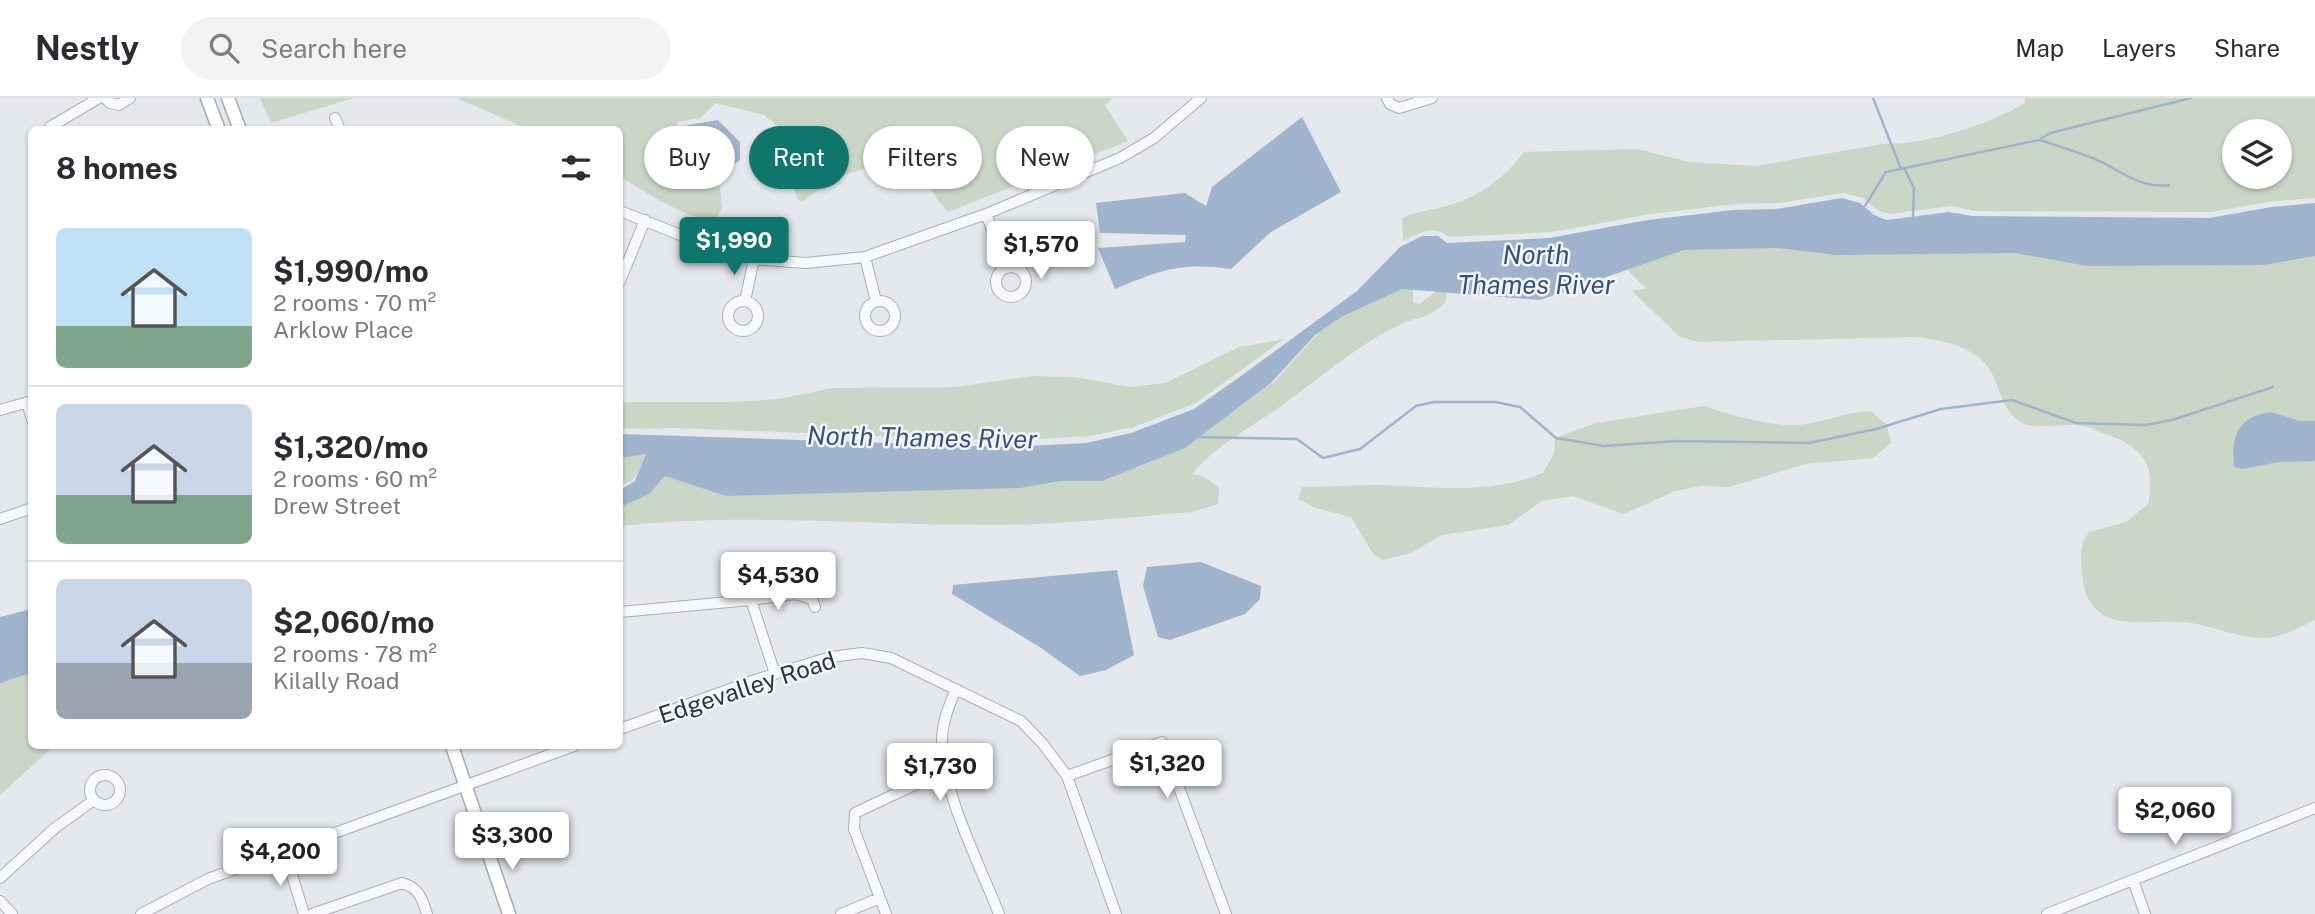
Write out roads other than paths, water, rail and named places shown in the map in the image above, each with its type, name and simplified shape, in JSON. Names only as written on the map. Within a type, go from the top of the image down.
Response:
[{"type":"main road","points":[[207,98],[218,126]]},
{"type":"main road","points":[[228,98],[238,126]]},
{"type":"main road","points":[[453,749],[509,914]]},
{"type":"street","points":[[52,126],[99,98]]},
{"type":"street","points":[[105,98],[110,103],[119,105],[130,98]]},
{"type":"street","points":[[623,212],[703,244],[754,260],[806,263],[865,257],[986,214],[1120,158],[1154,138],[1202,98]]},
{"type":"street","points":[[1387,98],[1390,104],[1399,108],[1432,98]]},
{"type":"street","points":[[335,118],[338,126]]},
{"type":"street","points":[[986,214],[1007,268]]},
{"type":"street","points":[[623,274],[645,220]]},
{"type":"street","points":[[865,257],[876,301]]},
{"type":"street","points":[[745,301],[754,260]]},
{"type":"street","points":[[0,410],[28,401]]},
{"type":"street","points":[[0,519],[28,509]]},
{"type":"street","points":[[623,612],[795,594],[812,599],[815,607]]},
{"type":"street","points":[[751,600],[775,674]]},
{"type":"street","name":"Edgevalley Road","points":[[623,728],[831,657],[862,653],[891,658],[1021,721],[1067,776],[1116,914]]},
{"type":"street","points":[[956,689],[945,716],[944,771],[999,914]]},
{"type":"street","points":[[1067,776],[1162,742],[1226,914]]},
{"type":"street","points":[[149,912],[208,879],[566,749]]},
{"type":"street","points":[[886,914],[854,829],[855,813],[944,771]]},
{"type":"street","points":[[0,878],[55,828],[94,800]]},
{"type":"street","points":[[2047,914],[2315,808]]},
{"type":"street","points":[[285,852],[304,914]]},
{"type":"street","points":[[2133,880],[2145,914]]},
{"type":"street","points":[[312,914],[402,883],[413,886],[421,896],[427,914]]},
{"type":"street","points":[[841,914],[880,898]]},
{"type":"street","points":[[0,901],[12,914]]},
{"type":"water","points":[[1302,117],[1341,192],[1271,232],[1231,269],[1199,266],[1172,269],[1115,289],[1098,248],[1185,242],[1186,235],[1100,233],[1096,203],[1185,193],[1206,206],[1212,187]]},
{"type":"water","points":[[718,120],[724,126],[687,126]]},
{"type":"water","points":[[735,137],[740,142],[740,160],[735,163]]},
{"type":"water","name":"North Thames River","points":[[1842,198],[1860,203],[1874,215],[1887,220],[1949,212],[1972,216],[2209,218],[2315,203],[2315,256],[2263,265],[2087,266],[2015,253],[1836,255],[1777,248],[1684,250],[1540,300],[1402,289],[1341,317],[1315,335],[1271,383],[1185,448],[1102,481],[1060,481],[1020,488],[726,496],[665,476],[649,494],[623,506],[623,488],[635,481],[646,454],[623,458],[623,434],[1005,447],[1086,443],[1131,433],[1194,409],[1357,291],[1400,247],[1422,236],[1438,236],[1447,243],[1549,238],[1648,220],[1733,210],[1776,209]]},
{"type":"water","points":[[2271,412],[2300,421],[2315,421],[2315,461],[2279,462],[2242,469],[2234,467],[2235,437],[2239,430],[2250,418]]},
{"type":"water","points":[[1201,562],[1261,586],[1260,599],[1245,614],[1170,640],[1158,637],[1143,586],[1147,567]]},
{"type":"water","points":[[1117,570],[1134,655],[1106,670],[1080,676],[1038,646],[952,594],[953,585]]},
{"type":"water","points":[[28,610],[28,674],[0,683],[0,617]]},
{"type":"waterway","points":[[1873,98],[1901,169]]},
{"type":"waterway","points":[[1865,206],[1886,172],[2039,140],[2050,133],[2191,98]]},
{"type":"waterway","points":[[2039,140],[2097,160],[2140,182],[2169,185]]},
{"type":"waterway","points":[[1904,168],[1914,188],[1913,216]]},
{"type":"waterway","points":[[1196,437],[1297,439],[1323,458],[1360,449],[1416,406],[1434,402],[1495,402],[1520,407],[1556,438],[1604,446],[1677,441],[1809,443],[1876,429],[1941,409],[2012,400],[2076,423],[2146,425],[2172,420],[2273,387]]}]
